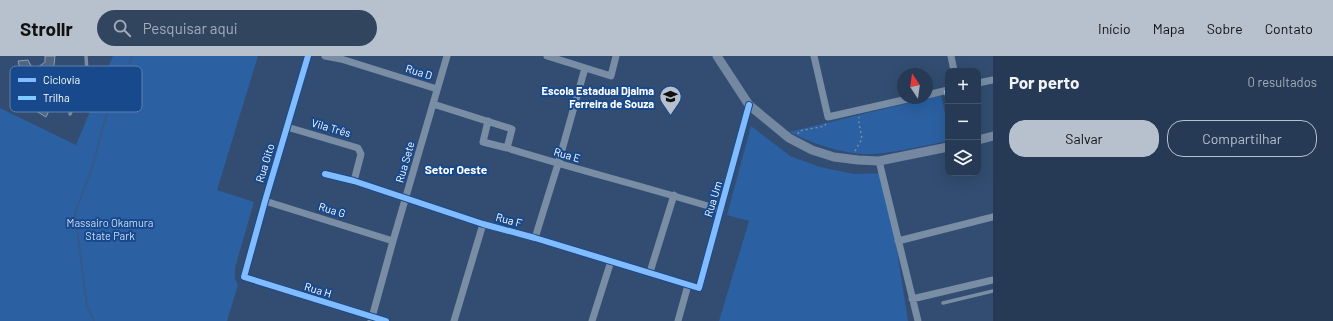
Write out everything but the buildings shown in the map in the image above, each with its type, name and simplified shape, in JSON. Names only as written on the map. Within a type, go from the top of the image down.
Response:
[{"type":"main road","points":[[717,56],[749,105],[794,141],[812,150],[834,157],[879,161],[945,148]]},
{"type":"main road","points":[[981,139],[993,136]]},
{"type":"street","name":"Rua Oito","points":[[244,277],[308,56]]},
{"type":"street","name":"Rua D","points":[[325,56],[342,58],[437,89]]},
{"type":"street","name":"Rua Sete","points":[[372,319],[447,56]]},
{"type":"street","points":[[547,56],[611,76],[616,56]]},
{"type":"street","points":[[814,56],[828,117],[897,101]]},
{"type":"street","points":[[951,56],[953,68]]},
{"type":"street","points":[[535,238],[585,68]]},
{"type":"street","points":[[981,82],[993,80]]},
{"type":"street","points":[[933,94],[945,91]]},
{"type":"street","points":[[433,104],[488,120],[512,129],[507,148]]},
{"type":"street","name":"Rua Um","points":[[688,285],[699,288],[749,105]]},
{"type":"street","name":"Rua E","points":[[488,120],[483,142],[721,210]]},
{"type":"street","name":"Vila Três","points":[[287,127],[358,148],[361,154],[354,181]]},
{"type":"street","points":[[879,161],[918,321]]},
{"type":"street","name":"Rua F","points":[[325,174],[354,181],[483,224],[650,272],[688,285]]},
{"type":"street","points":[[650,272],[674,196]]},
{"type":"street","name":"Rua G","points":[[265,201],[393,241]]},
{"type":"street","points":[[898,241],[993,217]]},
{"type":"street","points":[[454,321],[483,224]]},
{"type":"street","points":[[592,321],[611,261]]},
{"type":"street","name":"Rua H","points":[[244,277],[372,319],[386,321]]},
{"type":"street","points":[[912,299],[993,280]]},
{"type":"street","points":[[678,321],[688,285]]},
{"type":"lane","points":[[86,56],[87,66]]},
{"type":"lane","points":[[943,303],[993,291]]},
{"type":"path","points":[[850,159],[862,139],[858,123],[861,109]]},
{"type":"path","points":[[794,141],[799,131],[825,126],[828,117]]},
{"type":"green space","name":"Massairo Okamura State Park","points":[[113,56],[258,56],[217,190],[254,202],[235,268],[235,279],[238,285],[227,321],[0,321],[0,108],[76,145],[90,112],[142,112],[142,66],[109,66]]},
{"type":"green space","points":[[941,95],[945,113],[945,142],[884,153],[859,154],[835,150],[789,132],[904,104],[933,104],[933,97]]},
{"type":"green space","points":[[751,126],[790,156],[820,167],[854,174],[885,173],[908,321],[719,321],[749,221],[727,215]]},
{"type":"waterway","points":[[128,66],[132,56]]},
{"type":"waterway","points":[[94,321],[87,306],[75,213],[92,168],[107,112]]},
{"type":"cycle path","points":[[308,56],[244,277],[386,321]]},
{"type":"cycle path","points":[[325,174],[354,181],[483,224],[535,238],[699,288],[749,105]]},
{"type":"place","name":"Escola Estadual Djalma Ferreira de Souza","points":[[670,116]]},
{"type":"district","name":"Setor Oeste","points":[[456,170]]}]
